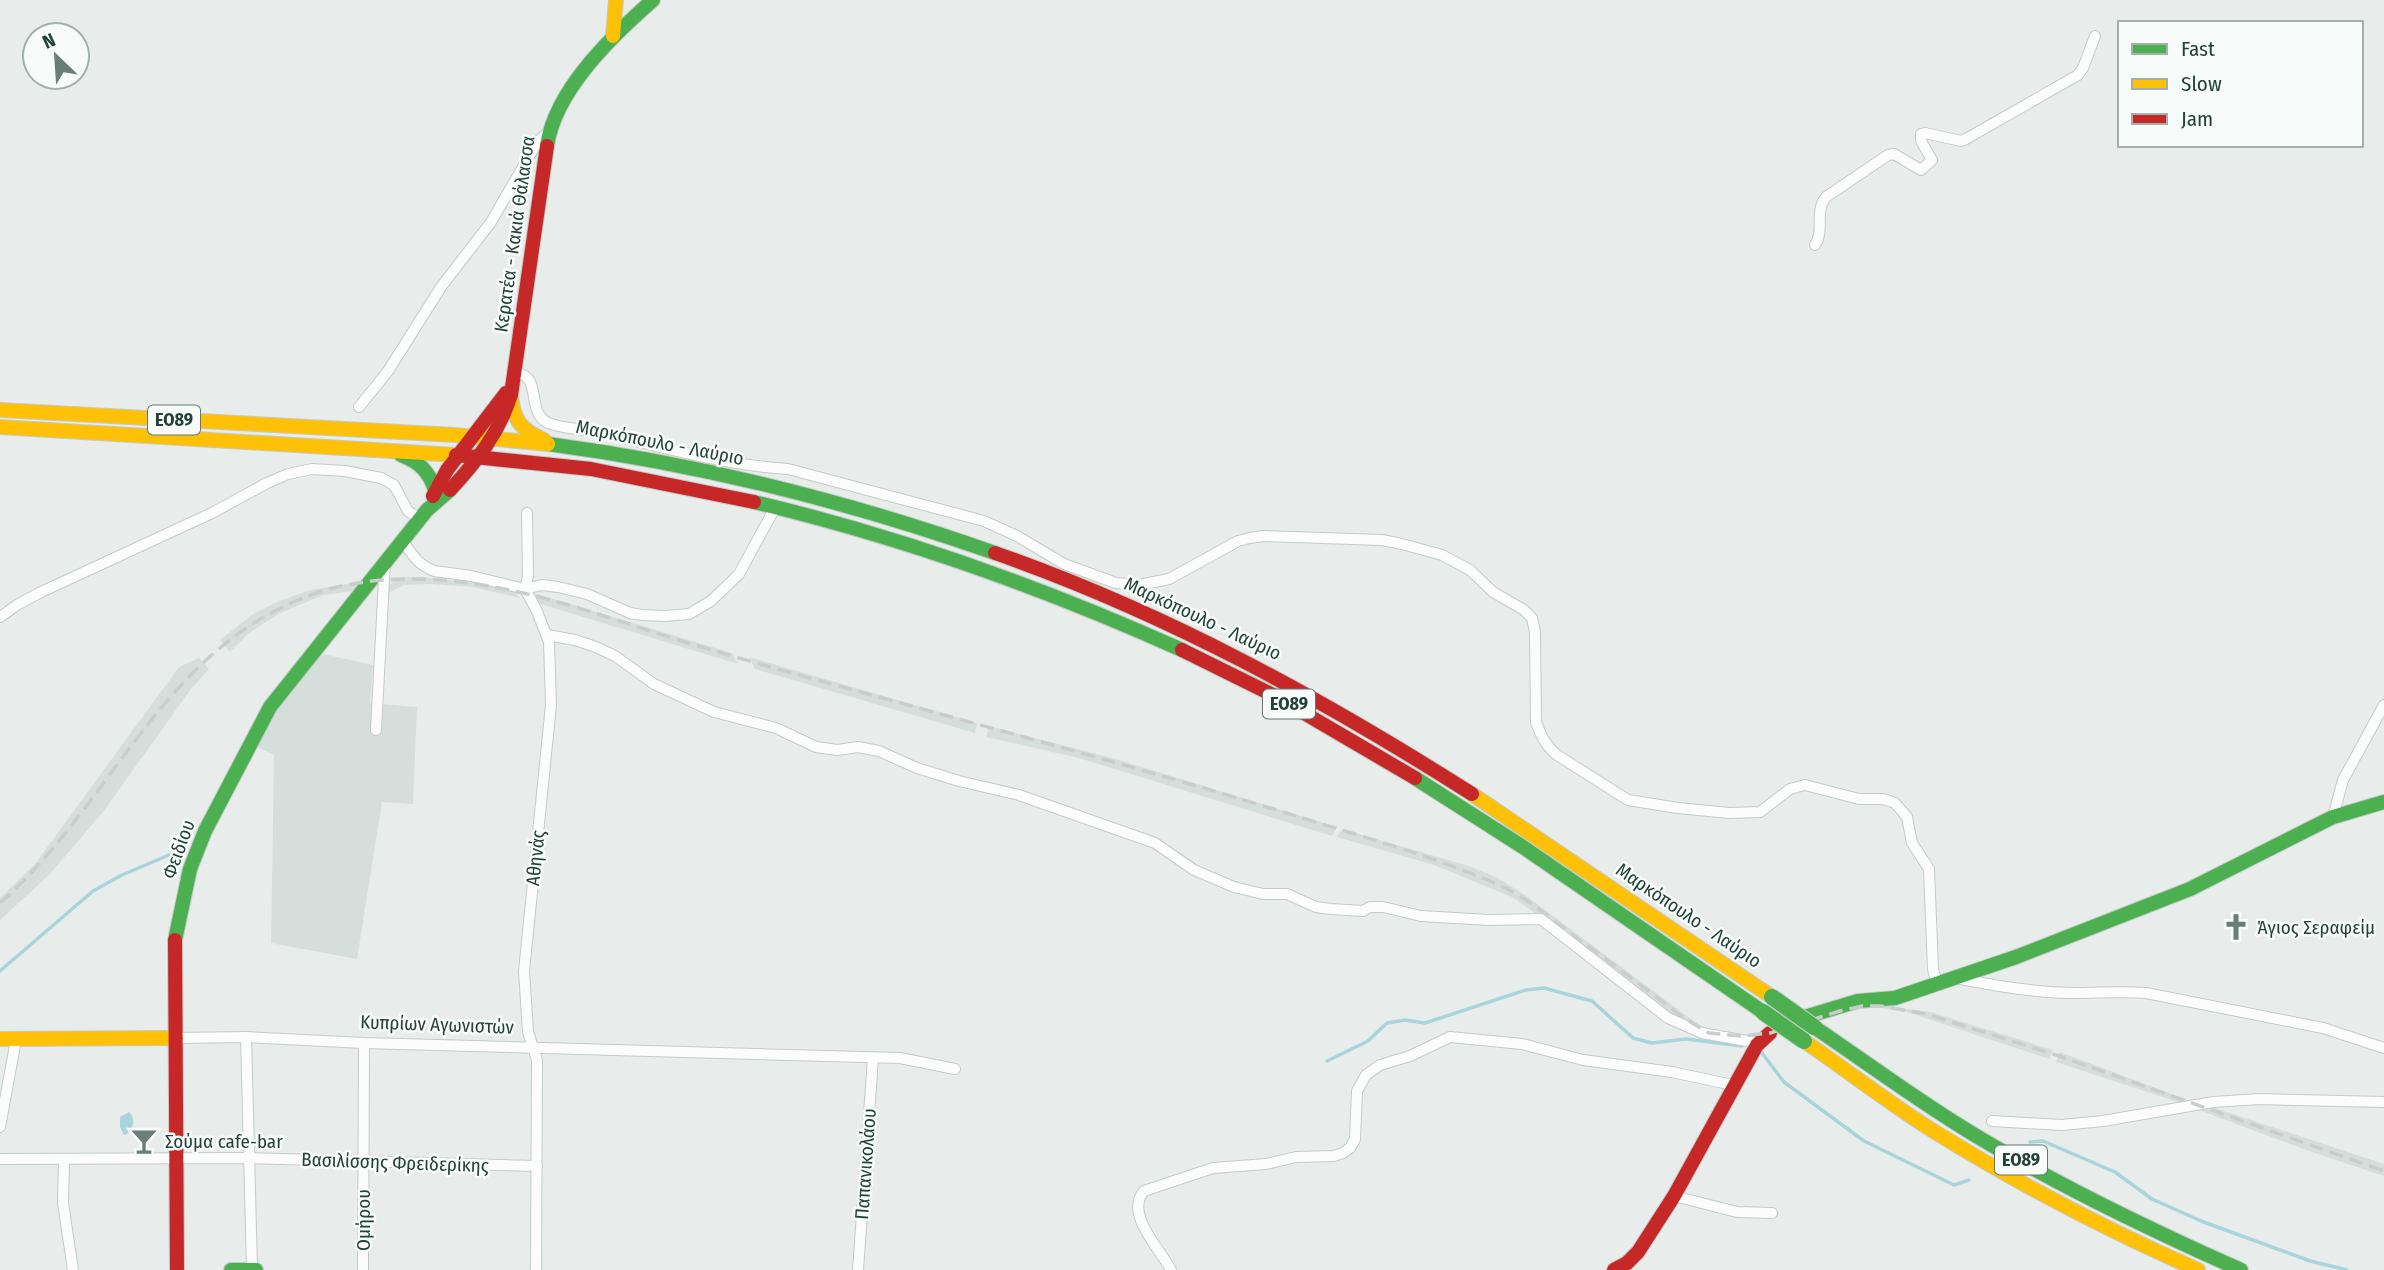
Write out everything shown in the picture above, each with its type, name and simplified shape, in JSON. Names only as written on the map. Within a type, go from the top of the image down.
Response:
[{"type":"main road","points":[[613,36],[616,0]]},
{"type":"main road","name":"Κερατέα - Κακιά Θάλασσα","points":[[423,515],[444,497],[480,457],[504,418],[516,373],[550,132],[565,97],[580,74],[613,36],[653,0]]},
{"type":"main road","name":"Κερατέα - Κακιά Θάλασσα","points":[[423,515],[435,490],[499,405],[516,373]]},
{"type":"main road","points":[[511,396],[515,419],[525,432],[558,445]]},
{"type":"main road","name":"Μαρκόπουλο - Λαύριο","points":[[0,410],[558,445],[691,468],[844,504],[979,545],[1105,595],[1286,682],[1360,724],[1518,824],[1943,1115],[2056,1181],[2128,1218],[2241,1270]]},
{"type":"main road","name":"Μαρκόπουλο - Λαύριο","points":[[0,427],[386,450],[552,463],[623,474],[776,506],[906,542],[1029,584],[1160,641],[1275,696],[1351,740],[1509,838],[1933,1130],[2049,1199],[2198,1270]]},
{"type":"main road","points":[[386,450],[418,461],[430,476],[435,490]]},
{"type":"main road","name":"Φειδίου","points":[[177,1270],[174,945],[190,869],[205,831],[270,706],[423,515]]},
{"type":"main road","points":[[1810,1022],[1834,1007],[1858,1001],[1895,998],[2016,957],[2190,889],[2333,817],[2384,802]]},
{"type":"main road","name":"Κυπρίων Αγωνιστών","points":[[8,1039],[176,1038]]},
{"type":"main road","points":[[1614,1270],[1627,1264],[1638,1252],[1674,1196],[1733,1085],[1764,1038]]},
{"type":"main road","points":[[231,1270],[254,1269]]},
{"type":"street","points":[[1815,245],[1820,238],[1820,213],[1826,198],[1888,155],[1894,154],[1922,170],[1932,160],[1921,141],[1921,134],[1961,141],[1966,139],[2078,75],[2095,36]]},
{"type":"street","points":[[359,407],[388,371],[441,287],[491,222],[538,141],[550,132]]},
{"type":"street","points":[[516,373],[524,374],[530,379],[538,415],[553,425],[574,427],[664,449],[756,467],[788,469],[984,522],[1026,541],[1064,564],[1116,583],[1139,585],[1169,579],[1238,541],[1263,536],[1382,540],[1441,555],[1470,570],[1493,592],[1524,610],[1532,618],[1535,632],[1536,722],[1541,736],[1548,748],[1557,755],[1628,800],[1704,811],[1750,814],[1760,812],[1790,789],[1805,785],[1858,799],[1883,799],[1895,803],[1907,817],[1912,843],[1929,869],[1933,969],[1937,985]]},
{"type":"street","points":[[0,617],[39,593],[212,513],[288,474],[312,469],[345,471],[381,478],[394,485],[408,511],[423,515]]},
{"type":"street","points":[[402,540],[414,559],[423,567],[434,571],[525,589],[542,585],[587,593],[630,613],[689,614],[711,601],[740,574],[776,506]]},
{"type":"street","points":[[525,589],[528,576],[527,513]]},
{"type":"street","points":[[376,730],[385,561]]},
{"type":"street","name":"Αθηνάς","points":[[525,589],[547,635],[551,705],[524,971],[525,1015],[537,1060],[536,1270]]},
{"type":"street","points":[[547,635],[575,640],[615,656],[654,684],[714,712],[776,728],[816,747],[837,750],[858,747],[879,751],[917,768],[1019,795],[1155,843],[1194,870],[1234,887],[1263,894],[1287,894],[1316,907],[1331,909],[1363,911],[1382,907],[1422,916],[1489,920],[1541,919],[1668,1018],[1702,1033],[1764,1038]]},
{"type":"street","points":[[2333,817],[2343,780],[2384,705]]},
{"type":"street","points":[[1954,977],[1992,986],[2074,993],[2146,993],[2323,1028],[2384,1048]]},
{"type":"street","points":[[246,1037],[248,1158],[254,1269]]},
{"type":"street","name":"Κυπρίων Αγωνιστών","points":[[176,1038],[246,1037],[364,1043],[900,1058],[955,1069]]},
{"type":"street","points":[[1171,1270],[1141,1223],[1139,1201],[1144,1191],[1213,1168],[1266,1164],[1296,1157],[1334,1156],[1343,1153],[1355,1139],[1357,1091],[1366,1075],[1380,1065],[1410,1056],[1444,1039],[1461,1037],[1522,1044],[1583,1060],[1672,1072],[1733,1085]]},
{"type":"street","points":[[0,1127],[8,1039]]},
{"type":"street","name":"Ομήρου","points":[[363,1270],[364,1043]]},
{"type":"street","name":"Παπανικολάου","points":[[858,1270],[873,1058]]},
{"type":"street","points":[[1992,1121],[2062,1125],[2103,1121],[2213,1102],[2260,1099],[2384,1102]]},
{"type":"street","name":"Βασιλίσσης Φρειδερίκης","points":[[0,1159],[248,1158],[537,1166]]},
{"type":"street","points":[[64,1160],[63,1203],[73,1270]]},
{"type":"street","points":[[1674,1196],[1737,1212],[1772,1213]]},
{"type":"shaded area","points":[[419,577],[484,584],[512,590],[520,598],[473,587],[432,584],[404,585],[386,594],[386,588],[397,578]]},
{"type":"shaded area","points":[[360,582],[354,591],[323,595],[278,614],[249,633],[230,652],[220,640],[253,614],[277,602],[310,590]]},
{"type":"shaded area","points":[[537,594],[732,653],[738,664],[537,603]]},
{"type":"shaded area","points":[[319,653],[373,665],[370,703],[417,707],[413,804],[382,802],[357,959],[271,943],[274,755],[257,747],[277,709]]},
{"type":"shaded area","points":[[749,657],[977,723],[975,733],[755,669]]},
{"type":"shaded area","points":[[199,658],[209,669],[191,689],[103,812],[49,875],[0,920],[0,898],[35,864],[179,667]]},
{"type":"shaded area","points":[[989,726],[1116,759],[1337,827],[1332,836],[1079,758],[986,737]]},
{"type":"shaded area","points":[[1342,829],[1469,866],[1496,877],[1525,895],[1699,1025],[1695,1027],[1659,1007],[1582,946],[1512,897],[1434,865],[1337,837]]},
{"type":"shaded area","points":[[1878,1005],[1931,1012],[2053,1050],[2049,1059],[1907,1012],[1883,1008],[1854,1008]]},
{"type":"shaded area","points":[[2060,1052],[2196,1103],[2187,1105],[2056,1062]]},
{"type":"shaded area","points":[[2209,1106],[2384,1164],[2384,1176],[2191,1107]]},
{"type":"water","points":[[129,1112],[133,1125],[124,1135],[120,1127],[120,1117]]},
{"type":"waterway","points":[[0,971],[93,891],[122,875],[176,852]]},
{"type":"waterway","points":[[1327,1061],[1368,1041],[1387,1023],[1405,1020],[1425,1023],[1526,990],[1544,988],[1592,1001],[1633,1038],[1652,1043],[1686,1039],[1742,1046]]},
{"type":"waterway","points":[[1762,1053],[1784,1082],[1864,1141],[1954,1185],[1969,1180]]},
{"type":"waterway","points":[[2030,1142],[2043,1141],[2115,1172],[2152,1199],[2201,1221],[2310,1261],[2347,1270]]},
{"type":"railway","points":[[0,903],[39,864],[75,822],[140,734],[175,692],[213,654],[257,621],[308,596],[347,585],[408,579],[449,581],[521,592],[572,606],[750,661],[1224,794],[1444,863],[1508,889],[1684,1018],[1709,1033],[1742,1036],[1770,1033],[1862,1006],[1881,1006],[1926,1014],[2059,1056],[2384,1171]]},
{"type":"traffic: fast","points":[[547,146],[552,125],[573,85],[604,47],[653,0]]},
{"type":"traffic: fast","points":[[548,444],[662,462],[774,487],[885,517],[995,553]]},
{"type":"traffic: fast","points":[[401,455],[422,468],[435,490]]},
{"type":"traffic: fast","points":[[175,940],[190,869],[205,831],[270,707],[427,510],[450,490]]},
{"type":"traffic: fast","points":[[754,502],[864,531],[972,566],[1078,606],[1182,650]]},
{"type":"traffic: fast","points":[[1415,778],[1523,847],[1763,1012]]},
{"type":"traffic: fast","points":[[1805,1017],[1858,1001],[1895,998],[2016,957],[2190,889],[2333,817],[2384,802]]},
{"type":"traffic: fast","points":[[1772,997],[1814,1027]]},
{"type":"traffic: fast","points":[[1763,1012],[1804,1041]]},
{"type":"traffic: fast","points":[[1814,1027],[1936,1111],[2010,1156],[2108,1208],[2241,1270]]},
{"type":"traffic: fast","points":[[231,1270],[256,1270]]},
{"type":"traffic: slow","points":[[613,36],[616,0]]},
{"type":"traffic: slow","points":[[511,395],[516,418],[529,432],[544,440]]},
{"type":"traffic: slow","points":[[0,410],[455,435],[548,444]]},
{"type":"traffic: slow","points":[[0,427],[456,455]]},
{"type":"traffic: slow","points":[[1472,794],[1772,997]]},
{"type":"traffic: slow","points":[[0,1039],[176,1038]]},
{"type":"traffic: slow","points":[[1804,1041],[1918,1121],[1999,1170],[2130,1239],[2198,1270]]},
{"type":"traffic: jam","points":[[450,490],[486,446],[511,395],[547,146]]},
{"type":"traffic: jam","points":[[433,496],[447,470],[506,393]]},
{"type":"traffic: jam","points":[[456,455],[591,469],[754,502]]},
{"type":"traffic: jam","points":[[995,553],[1120,602],[1240,660],[1358,724],[1472,794]]},
{"type":"traffic: jam","points":[[1182,650],[1275,696],[1415,778]]},
{"type":"traffic: jam","points":[[175,940],[177,1270]]},
{"type":"traffic: jam","points":[[1614,1270],[1627,1263],[1638,1252],[1674,1196],[1757,1045],[1770,1033]]},
{"type":"place","name":"Άγιος Σεραφείμ","points":[[2236,927]]},
{"type":"place","name":"Σούμα cafe-bar","points":[[144,1141]]}]
